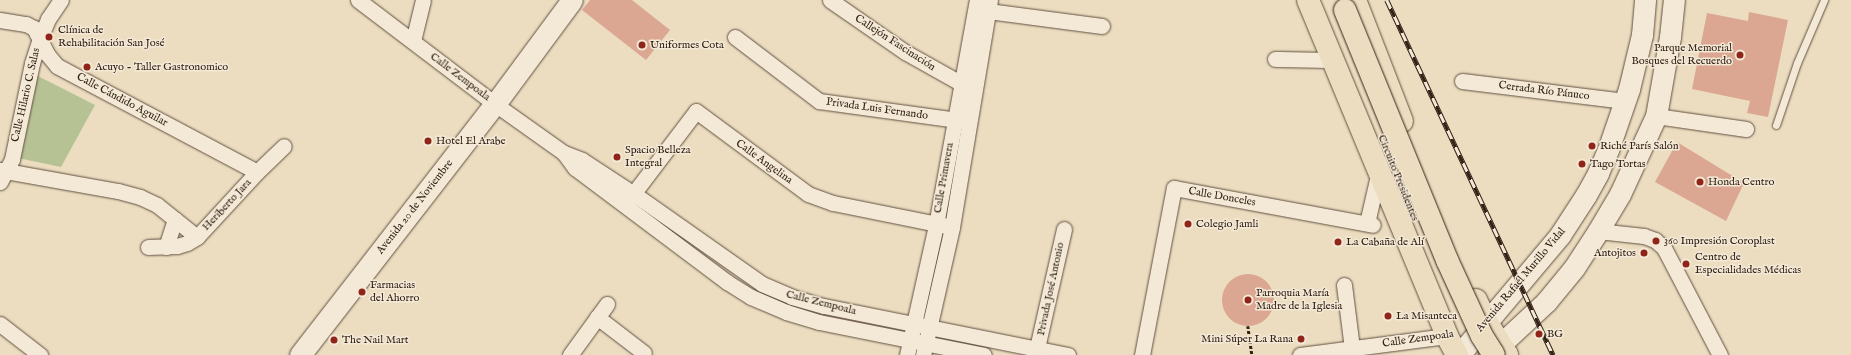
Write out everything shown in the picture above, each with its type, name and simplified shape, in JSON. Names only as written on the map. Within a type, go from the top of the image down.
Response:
[{"type":"main road","name":"Avenida 20 de Noviembre","points":[[300,355],[495,104],[572,0]]},
{"type":"main road","points":[[1308,0],[1380,170],[1447,336],[1458,355]]},
{"type":"main road","name":"Circuito Presidentes","points":[[1324,0],[1343,7],[1447,260],[1482,336],[1497,352]]},
{"type":"main road","name":"Avenida Rafaél Murillo Vidal","points":[[1458,355],[1560,235],[1586,195],[1608,150],[1626,100],[1642,35],[1645,0]]},
{"type":"main road","points":[[1343,7],[1486,321],[1497,352],[1546,302],[1574,268],[1620,194],[1656,116],[1670,37],[1674,0]]},
{"type":"main road","name":"Circuito Presidentes","points":[[1343,7],[1435,267],[1476,355]]},
{"type":"main road","points":[[1408,240],[1413,244],[1427,246],[1438,238],[1442,225]]},
{"type":"main road","name":"Calle Zempoala","points":[[1447,336],[1474,328],[1486,321]]},
{"type":"main road","name":"Calle Zempoala","points":[[1462,355],[1497,352]]},
{"type":"street","name":"Calle Hilario C. Salas","points":[[2,174],[12,159],[32,63],[40,38],[48,19],[61,0]]},
{"type":"street","name":"Calle Zempoala","points":[[358,0],[495,104],[564,153],[582,160],[726,282],[751,297],[786,312],[819,322],[910,339],[924,349],[984,355]]},
{"type":"street","points":[[413,41],[423,0]]},
{"type":"street","name":"Callejón Fascinación","points":[[830,0],[905,52],[962,84]]},
{"type":"street","name":"Calle Primavera","points":[[907,355],[936,225],[976,0]]},
{"type":"street","points":[[989,6],[1102,26]]},
{"type":"street","name":"Calle Primavera","points":[[924,349],[952,227],[989,6]]},
{"type":"street","name":"Calle Cándido Aguilar","points":[[0,20],[26,24],[34,28],[47,54],[57,66],[257,172]]},
{"type":"street","name":"Privada Luis Fernando","points":[[735,37],[819,101],[970,121]]},
{"type":"street","points":[[1275,58],[1333,60]]},
{"type":"street","name":"Cerrada Río Pánuco","points":[[1462,81],[1626,100]]},
{"type":"street","name":"Calle Angelina","points":[[629,199],[696,111],[808,194],[833,203],[936,225],[952,227]]},
{"type":"street","points":[[1656,116],[1746,129]]},
{"type":"street","name":"Heriberto Jara","points":[[197,237],[257,172],[284,146]]},
{"type":"street","name":"Calle Donceles","points":[[1142,355],[1174,188],[1370,224],[1380,170]]},
{"type":"street","points":[[2,174],[118,191],[140,197],[157,205],[197,237],[187,243],[166,247],[148,247]]},
{"type":"street","name":"Calle Zempoala","points":[[629,199],[762,284],[792,297],[824,306],[1068,355]]},
{"type":"street","points":[[166,247],[175,220]]},
{"type":"street","name":"Privada José Antonio","points":[[1037,348],[1064,229]]},
{"type":"street","points":[[1598,231],[1644,236],[1655,240],[1664,248],[1720,355]]},
{"type":"street","points":[[1344,285],[1352,348]]},
{"type":"street","points":[[570,355],[607,304]]},
{"type":"street","points":[[597,317],[644,353]]},
{"type":"street","points":[[0,325],[40,355]]},
{"type":"street","name":"Calle Zempoala","points":[[1300,355],[1447,336]]},
{"type":"lane","points":[[1776,125],[1797,63],[1824,0]]},
{"type":"path","points":[[1248,326],[1252,355]]},
{"type":"green space","points":[[34,74],[95,105],[61,167],[18,158]]},
{"type":"building","name":"Uniformes Cota","points":[[590,0],[632,0],[670,30],[646,60],[582,10]]},
{"type":"building","name":"Parque Memorial Bosques del Recuerdo","points":[[1749,12],[1788,20],[1768,117],[1747,113],[1750,101],[1692,89],[1707,13],[1748,21]]},
{"type":"building","name":"Honda Centro","points":[[1677,142],[1744,183],[1726,221],[1655,182]]},
{"type":"building","name":"Parroquia María Madre de la Iglesia","points":[[1243,274],[1253,274],[1267,281],[1274,295],[1274,305],[1267,319],[1253,326],[1243,326],[1233,322],[1226,315],[1222,305],[1222,295],[1226,285],[1233,278]]},
{"type":"railway","points":[[1387,0],[1553,355]]},
{"type":"place","name":"Clínica de Rehabilitación San José","points":[[49,37]]},
{"type":"place","name":"Uniformes Cota","points":[[642,45]]},
{"type":"place","name":"Parque Memorial Bosques del Recuerdo","points":[[1740,55]]},
{"type":"place","name":"Acuyo - Taller Gastronomico","points":[[87,67]]},
{"type":"place","name":"Hotel El Arabe","points":[[428,141]]},
{"type":"place","name":"Riché París Salón","points":[[1592,146]]},
{"type":"place","name":"Spacio Belleza Integral","points":[[617,157]]},
{"type":"place","name":"Tago Tortas","points":[[1582,164]]},
{"type":"place","name":"Honda Centro","points":[[1700,182]]},
{"type":"place","name":"Colegio Jamli","points":[[1188,224]]},
{"type":"place","name":"360 Impresión Coroplast","points":[[1656,241]]},
{"type":"place","name":"La Cabaña de Alí","points":[[1338,242]]},
{"type":"place","name":"Antojitos","points":[[1644,253]]},
{"type":"place","name":"Centro de Especialidades Médicas","points":[[1686,264]]},
{"type":"place","name":"Farmacias del Ahorro","points":[[362,292]]},
{"type":"place","name":"Parroquia María Madre de la Iglesia","points":[[1248,300]]},
{"type":"place","name":"La Misanteca","points":[[1388,316]]},
{"type":"place","name":"BG","points":[[1539,334]]},
{"type":"place","name":"Mini Súper La Rana","points":[[1301,339]]},
{"type":"place","name":"The Nail Mart","points":[[334,340]]}]
